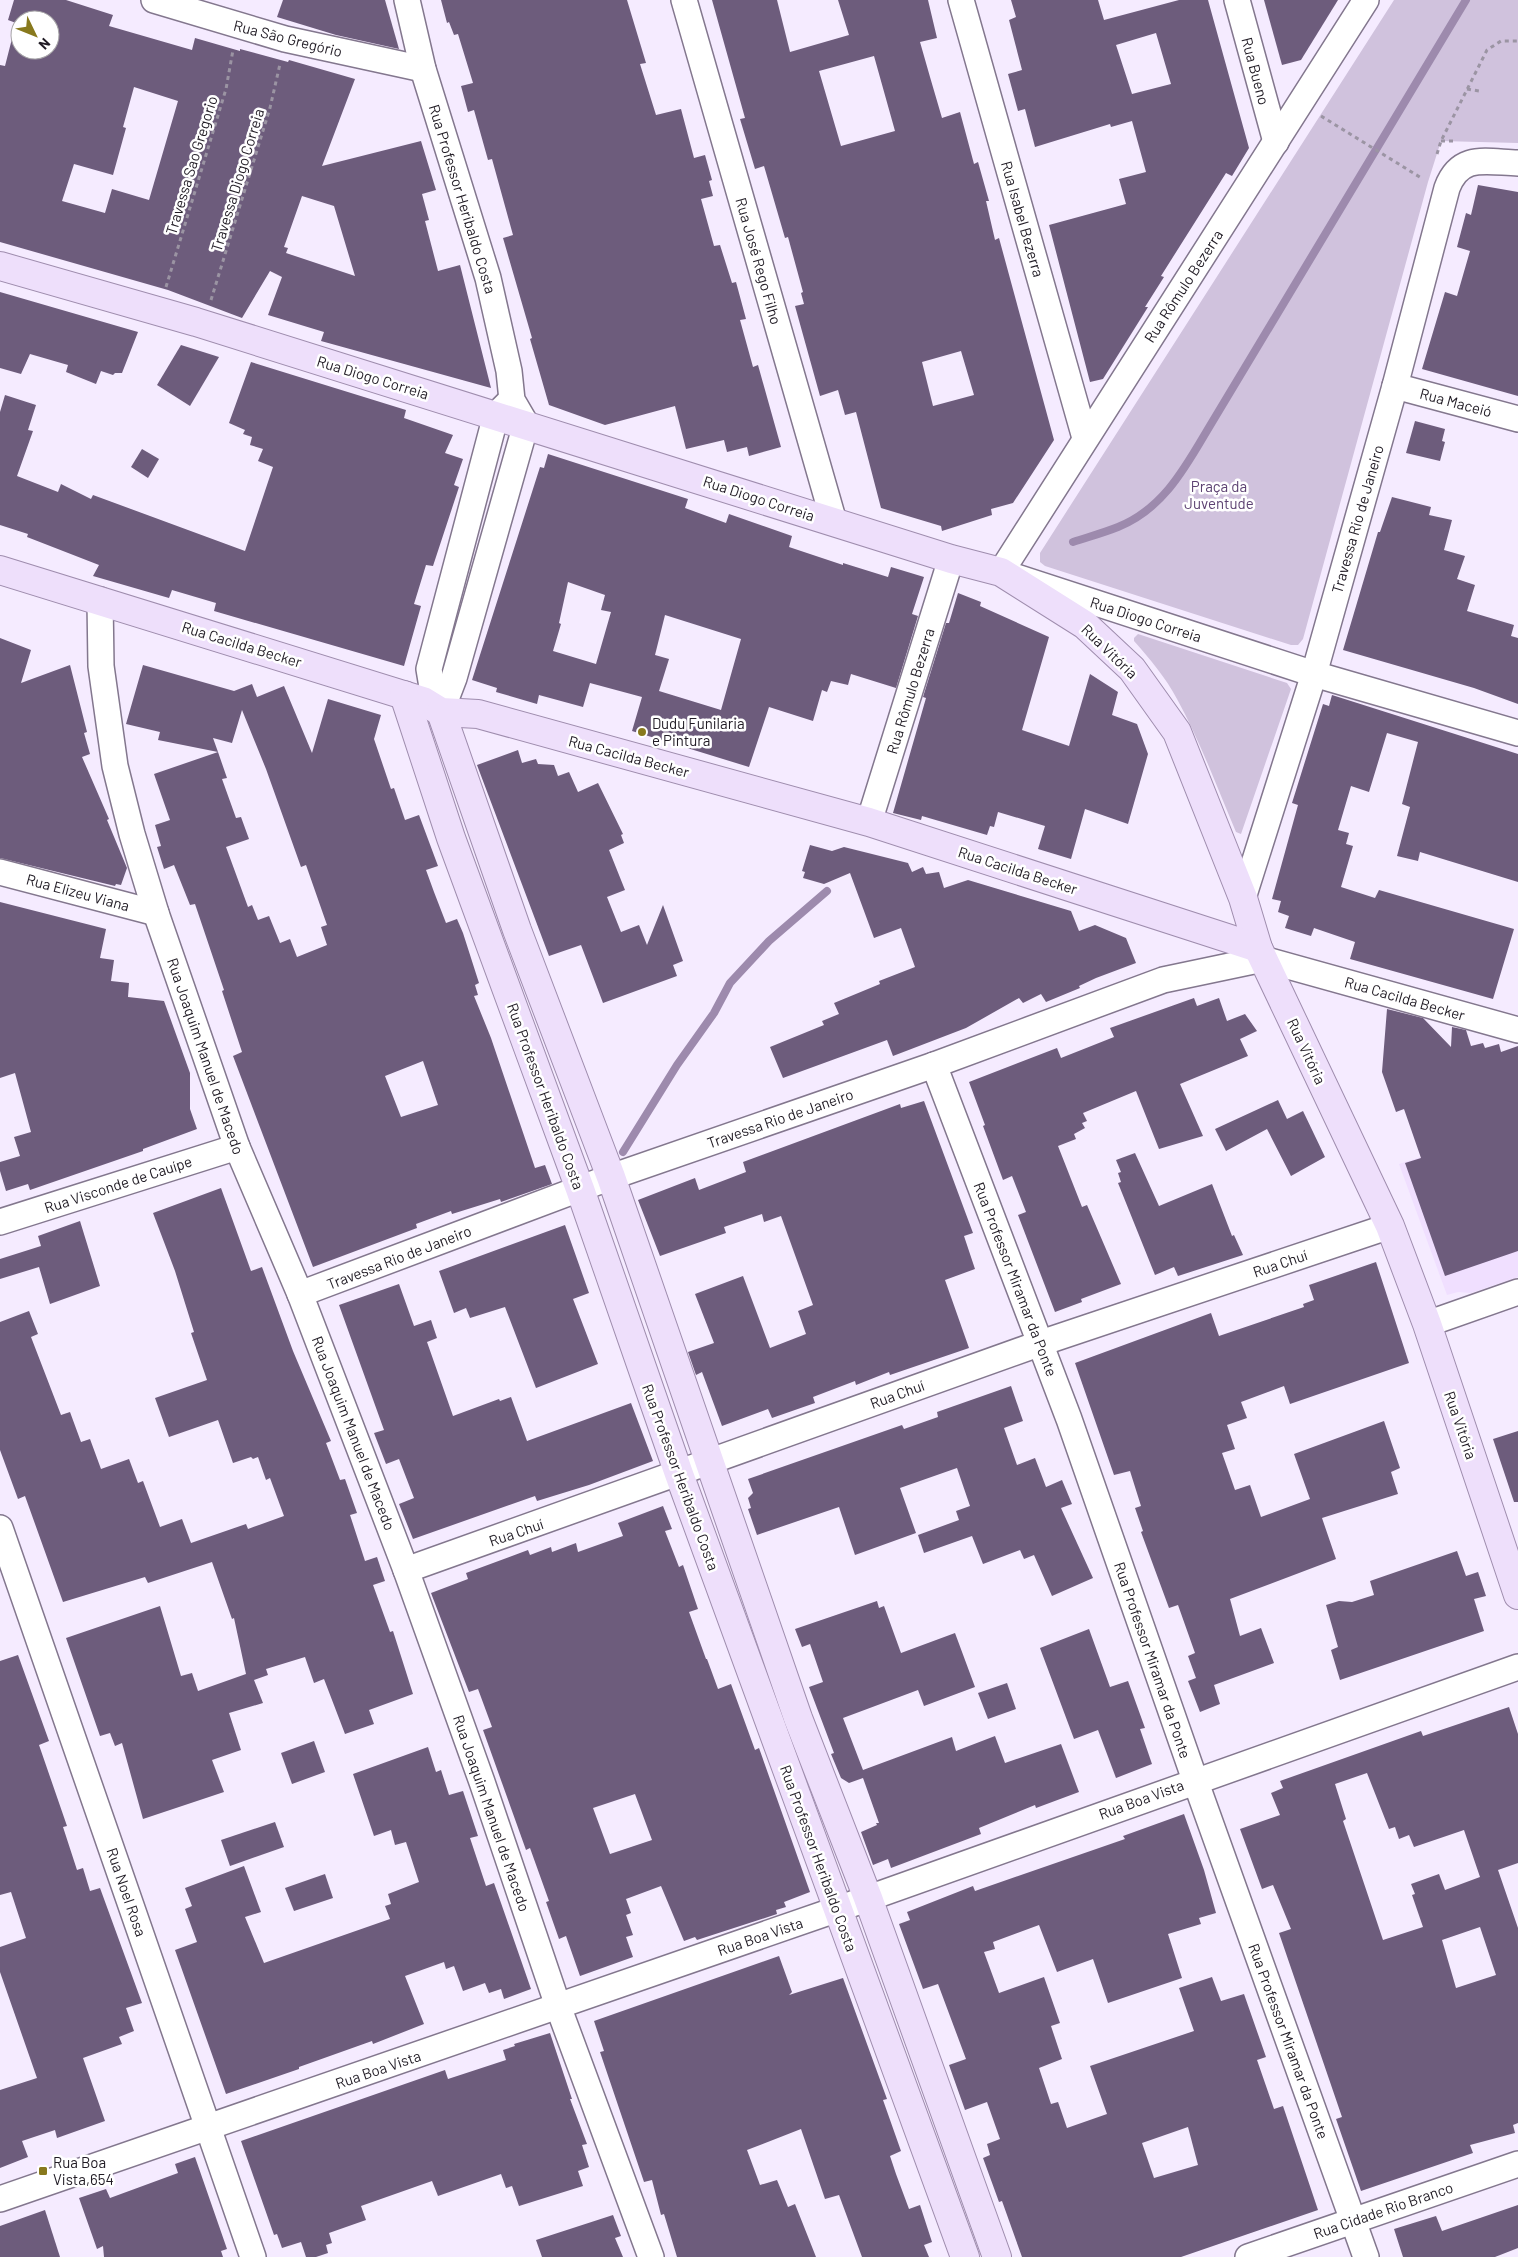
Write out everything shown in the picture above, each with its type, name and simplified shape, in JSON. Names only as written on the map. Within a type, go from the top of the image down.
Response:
[{"type":"main road","name":"Rua Diogo Correia","points":[[0,266],[504,407],[526,424],[951,559],[1002,572]]},
{"type":"main road","name":"Rua Cacilda Becker","points":[[0,570],[423,701],[441,712],[478,714],[869,822],[1261,954]]},
{"type":"main road","name":"Rua Vitória","points":[[1002,572],[1085,625],[1132,669],[1177,732],[1243,898],[1261,954],[1390,1226],[1427,1324],[1518,1595]]},
{"type":"main road","name":"Rua Professor Heribaldo Costa","points":[[404,695],[451,838],[580,1189],[679,1474],[965,2257]]},
{"type":"main road","name":"Rua Professor Heribaldo Costa","points":[[441,712],[517,930],[611,1177],[798,1718],[868,1898],[997,2257]]},
{"type":"street","name":"Rua São Gregório","points":[[154,0],[285,39],[423,69]]},
{"type":"street","name":"Rua Professor Heribaldo Costa","points":[[407,0],[423,69],[488,278],[509,371],[504,407],[429,669],[433,693],[441,712]]},
{"type":"street","name":"Rua José Rego Filho","points":[[684,0],[834,522]]},
{"type":"street","name":"Rua Isabel Bezerra","points":[[961,0],[1085,438]]},
{"type":"street","name":"Rua Bueno","points":[[1237,0],[1276,142]]},
{"type":"street","name":"Rua Rômulo Bezerra","points":[[1002,572],[1085,438],[1366,0]]},
{"type":"street","name":"Travessa Rio de Janeiro","points":[[1243,898],[1314,674],[1395,386],[1446,188],[1452,174],[1460,166],[1473,162],[1518,163]]},
{"type":"street","name":"Rua Maceió","points":[[1395,386],[1518,419]]},
{"type":"street","points":[[441,712],[454,678],[526,424]]},
{"type":"street","name":"Rua Rômulo Bezerra","points":[[869,822],[951,559]]},
{"type":"street","name":"Rua Diogo Correia","points":[[1002,572],[1314,674],[1518,733]]},
{"type":"street","name":"Rua Joaquim Manuel de Macedo","points":[[100,600],[101,666],[115,766],[132,834],[156,913],[237,1147],[300,1294],[406,1570],[482,1782],[558,2006],[651,2257]]},
{"type":"street","name":"Rua Elizeu Viana","points":[[0,872],[156,913]]},
{"type":"street","name":"Travessa Rio de Janeiro","points":[[300,1294],[611,1177],[934,1065],[1163,980],[1261,954]]},
{"type":"street","name":"Rua Cacilda Becker","points":[[1261,954],[1518,1030]]},
{"type":"street","name":"Rua Professor Miramar da Ponte","points":[[934,1065],[1041,1343],[1366,2257]]},
{"type":"street","name":"Rua Visconde de Cauípe","points":[[0,1222],[237,1147]]},
{"type":"street","name":"Rua Chuí","points":[[406,1570],[1041,1343],[1390,1226]]},
{"type":"street","points":[[1427,1324],[1518,1292]]},
{"type":"street","name":"Rua Noel Rosa","points":[[0,1528],[253,2257]]},
{"type":"street","name":"Rua Boa Vista","points":[[0,2198],[838,1909],[1195,1780],[1518,1667]]},
{"type":"street","name":"Rua Cidade Rio Branco","points":[[1248,2257],[1518,2164]]},
{"type":"path","name":"Travessa Sao Gregorio","points":[[153,308],[165,290],[226,89],[235,25]]},
{"type":"path","name":"Travessa Diogo Correia","points":[[196,322],[210,306],[270,108],[285,39]]},
{"type":"path","points":[[1441,141],[1487,50],[1501,41],[1518,41]]},
{"type":"path","points":[[1467,89],[1479,91]]},
{"type":"path","points":[[1316,124],[1321,116],[1428,182]]},
{"type":"shaded area","points":[[1518,1126],[1518,1277],[1471,1293],[1458,1292],[1447,1295],[1399,1164]]},
{"type":"green space","name":"Praça da Juventude","points":[[1394,0],[1518,0],[1518,143],[1441,141],[1428,182],[1303,639],[1298,645],[1291,645],[1045,566],[1040,562],[1040,553]]},
{"type":"green space","points":[[1138,634],[1287,683],[1291,689],[1241,834],[1236,832],[1201,748],[1177,699],[1157,669],[1134,641]]},
{"type":"building","points":[[14,0],[66,0],[113,15],[109,26],[192,50],[195,38],[240,51],[240,49],[288,62],[289,60],[355,79],[322,166],[421,141],[436,190],[422,194],[429,220],[425,221],[438,271],[460,265],[491,388],[321,341],[324,332],[268,315],[282,277],[270,271],[242,318],[168,290],[0,242],[0,65],[5,66],[10,46],[10,60],[60,60],[60,10],[11,10]],"holes":[[[134,87],[178,101],[149,200],[112,189],[105,213],[62,201],[74,164],[113,175],[126,128],[123,127]],[[302,196],[334,206],[355,276],[286,253],[288,248],[284,247]]]},
{"type":"building","points":[[283,0],[385,0],[399,49],[336,35],[277,17]]},
{"type":"building","points":[[441,0],[627,0],[646,63],[640,64],[656,115],[681,109],[694,158],[705,155],[712,180],[709,181],[713,196],[701,199],[714,246],[720,245],[732,283],[736,282],[746,319],[740,320],[753,367],[758,365],[781,447],[749,456],[747,447],[727,452],[724,440],[686,449],[675,406],[605,425],[549,405],[503,238],[513,235],[492,159],[488,160],[474,110],[468,112],[461,86],[473,83],[458,34],[454,35],[449,22],[447,23]]},
{"type":"building","points":[[712,0],[777,0],[790,52],[849,35],[838,0],[928,0],[937,38],[920,42],[930,77],[942,118],[960,112],[974,164],[978,162],[989,201],[986,201],[995,240],[999,238],[1054,440],[1013,503],[991,509],[992,515],[942,531],[941,526],[881,508],[856,412],[845,415],[838,390],[820,396],[795,306],[804,304],[801,293],[803,292],[788,237],[785,238],[764,166],[755,169],[740,119],[745,118]],"holes":[[[874,56],[895,131],[841,146],[819,71]],[[961,351],[974,395],[933,406],[922,362]]]},
{"type":"building","points":[[1011,0],[1098,0],[1104,20],[1179,0],[1208,0],[1249,148],[1232,176],[1226,173],[1161,276],[1164,277],[1145,307],[1148,307],[1103,379],[1090,382],[1049,225],[1126,204],[1119,179],[1146,172],[1132,121],[1111,127],[1110,124],[1035,147],[1025,109],[1018,111],[1008,74],[1022,70],[1009,20],[1016,17]],"holes":[[[1156,33],[1171,84],[1132,94],[1116,45]]]},
{"type":"building","points":[[1264,0],[1338,0],[1301,60],[1282,65]]},
{"type":"building","points":[[1478,185],[1518,192],[1518,396],[1422,369],[1445,292],[1457,296],[1470,251],[1457,247],[1466,213],[1471,215]]},
{"type":"building","points":[[0,292],[138,332],[122,373],[115,373],[113,375],[101,371],[96,384],[66,372],[68,365],[30,354],[21,374],[0,368]]},
{"type":"building","points":[[181,345],[219,357],[190,406],[157,385]]},
{"type":"building","points":[[251,362],[406,410],[404,418],[453,435],[445,453],[463,459],[454,485],[459,487],[433,566],[426,565],[414,604],[421,606],[404,666],[214,611],[216,603],[172,590],[169,598],[93,576],[99,565],[27,537],[28,534],[0,525],[0,412],[5,395],[36,405],[28,430],[33,431],[17,476],[58,492],[61,484],[91,499],[93,495],[245,551],[273,467],[258,461],[263,449],[250,445],[252,437],[243,434],[245,430],[229,423]]},
{"type":"building","points":[[1415,421],[1445,429],[1442,441],[1445,442],[1440,461],[1406,453]]},
{"type":"building","points":[[142,449],[159,459],[148,478],[131,467]]},
{"type":"building","points":[[548,454],[688,499],[685,508],[726,523],[729,514],[792,536],[789,547],[843,565],[843,563],[888,577],[891,567],[924,577],[912,614],[918,616],[896,688],[851,674],[848,685],[831,681],[827,692],[822,690],[813,721],[769,707],[749,767],[632,731],[642,697],[590,683],[583,707],[539,695],[537,704],[496,692],[497,688],[472,680],[540,467],[544,468]],"holes":[[[568,582],[605,595],[601,610],[611,612],[596,664],[553,651],[561,624],[559,623]],[[665,615],[741,639],[721,710],[659,691],[669,659],[655,655]]]},
{"type":"building","points":[[1392,497],[1431,507],[1429,515],[1452,520],[1444,550],[1465,556],[1457,579],[1475,585],[1467,611],[1514,625],[1511,636],[1518,638],[1518,704],[1474,688],[1343,650],[1378,532],[1380,532]]},
{"type":"building","points":[[958,593],[981,602],[980,606],[1049,637],[1022,730],[1069,746],[1090,674],[1118,692],[1112,715],[1137,724],[1148,754],[1128,824],[1085,809],[1071,859],[1038,849],[1045,826],[998,812],[994,827],[990,826],[987,835],[922,816],[921,820],[893,813],[926,698],[923,697],[946,623],[949,623]]},
{"type":"building","points":[[0,638],[31,650],[21,683],[70,665],[87,732],[84,733],[90,754],[82,757],[109,819],[107,820],[127,868],[121,885],[116,884],[115,886],[0,858]]},
{"type":"building","points":[[143,665],[234,691],[252,684],[257,697],[284,686],[312,753],[328,699],[381,715],[374,739],[391,789],[394,788],[405,820],[419,815],[438,866],[426,870],[446,923],[457,919],[463,933],[479,983],[475,985],[478,995],[474,996],[491,1038],[535,1168],[545,1165],[552,1184],[501,1202],[500,1199],[452,1214],[451,1211],[416,1224],[417,1228],[313,1267],[233,1056],[242,1052],[222,991],[224,990],[195,904],[190,905],[174,865],[164,869],[157,847],[161,846],[155,825],[170,820],[154,774],[218,752],[158,740],[160,732],[126,724]],"holes":[[[242,710],[266,769],[301,867],[306,865],[327,925],[321,927],[327,945],[297,957],[290,939],[280,943],[269,916],[258,920],[252,905],[248,907],[226,847],[249,839],[241,817],[236,818],[222,779],[227,778],[213,738],[232,743]],[[423,1061],[438,1105],[401,1117],[385,1076]]]},
{"type":"building","points":[[1332,695],[1518,754],[1518,882],[1420,852],[1418,861],[1397,856],[1410,807],[1402,804],[1418,742],[1387,733],[1369,792],[1351,786],[1338,830],[1349,833],[1346,844],[1353,846],[1341,887],[1375,898],[1379,890],[1514,929],[1493,999],[1350,959],[1355,942],[1314,928],[1311,936],[1285,928],[1289,916],[1278,912],[1281,901],[1272,899],[1298,805],[1292,803],[1323,704],[1329,706]]},
{"type":"building","points":[[518,750],[522,763],[536,759],[538,764],[554,765],[558,776],[569,772],[578,792],[598,783],[623,834],[621,835],[624,843],[609,850],[625,890],[607,897],[621,932],[639,925],[647,945],[663,905],[683,961],[673,965],[677,976],[603,1003],[581,945],[549,956],[477,765]]},
{"type":"building","points":[[810,845],[832,851],[844,847],[908,863],[912,872],[923,867],[926,874],[939,872],[944,888],[968,880],[1071,911],[1079,931],[1095,925],[1126,938],[1136,963],[1096,978],[1079,986],[1080,988],[1046,1002],[1041,994],[1023,1003],[1019,998],[966,1028],[893,1056],[887,1040],[783,1078],[770,1047],[824,1025],[822,1021],[839,1014],[834,1003],[880,984],[879,981],[915,967],[901,928],[874,938],[850,873],[824,884],[803,878],[805,872],[802,871]]},
{"type":"building","points":[[0,902],[106,929],[100,958],[114,960],[111,981],[129,983],[128,997],[164,1001],[190,1073],[190,1109],[197,1129],[143,1149],[143,1151],[30,1190],[28,1184],[6,1191],[0,1171],[0,1162],[20,1156],[14,1137],[31,1132],[15,1073],[0,1078]]},
{"type":"building","points":[[1194,998],[1197,1006],[1219,998],[1227,1021],[1245,1014],[1257,1031],[1240,1039],[1248,1056],[1180,1084],[1203,1136],[1159,1149],[1136,1091],[1083,1113],[1087,1121],[1082,1123],[1085,1128],[1074,1134],[1076,1139],[1058,1146],[1082,1207],[1087,1205],[1121,1284],[1081,1299],[1082,1302],[1055,1312],[1018,1215],[1026,1212],[1012,1176],[1003,1180],[969,1082],[1057,1048],[1061,1058],[1114,1037],[1110,1028]]},
{"type":"building","points":[[1387,1009],[1423,1018],[1451,1047],[1452,1027],[1466,1030],[1471,1046],[1483,1043],[1485,1048],[1499,1044],[1501,1052],[1518,1046],[1518,1251],[1445,1276],[1405,1163],[1421,1158],[1404,1109],[1396,1112],[1382,1072]]},
{"type":"building","points":[[1278,1100],[1287,1119],[1303,1111],[1325,1157],[1291,1176],[1267,1129],[1226,1151],[1215,1129]]},
{"type":"building","points":[[924,1101],[973,1233],[964,1236],[975,1269],[945,1280],[969,1348],[890,1375],[889,1372],[856,1385],[855,1381],[813,1397],[815,1403],[772,1418],[768,1409],[722,1426],[702,1372],[696,1375],[688,1352],[714,1343],[695,1294],[743,1276],[770,1348],[806,1334],[798,1311],[813,1305],[781,1216],[764,1222],[762,1214],[724,1227],[726,1233],[660,1256],[638,1200],[695,1178],[699,1190],[746,1172],[743,1162],[900,1104],[901,1108]]},
{"type":"building","points":[[1135,1153],[1159,1206],[1212,1184],[1232,1236],[1234,1235],[1243,1255],[1178,1276],[1174,1267],[1155,1275],[1118,1183],[1121,1182],[1118,1173],[1121,1172],[1116,1160]]},
{"type":"building","points":[[221,1188],[251,1271],[262,1267],[293,1351],[331,1441],[326,1443],[340,1480],[345,1479],[357,1513],[350,1515],[365,1561],[377,1557],[385,1581],[373,1585],[390,1632],[393,1631],[413,1694],[369,1710],[374,1724],[345,1734],[324,1679],[314,1683],[305,1657],[266,1669],[268,1675],[254,1680],[263,1703],[229,1713],[241,1750],[212,1760],[224,1792],[143,1819],[122,1743],[115,1746],[110,1733],[100,1736],[66,1638],[160,1606],[181,1676],[192,1673],[198,1691],[246,1674],[234,1618],[232,1619],[212,1562],[148,1583],[145,1577],[63,1602],[25,1496],[18,1499],[0,1450],[0,1322],[29,1311],[38,1334],[31,1337],[61,1415],[70,1412],[81,1442],[90,1439],[101,1469],[129,1459],[138,1483],[143,1481],[160,1527],[182,1519],[191,1543],[246,1524],[248,1529],[284,1516],[270,1478],[266,1480],[258,1457],[253,1459],[251,1457],[233,1463],[218,1420],[169,1437],[155,1398],[207,1380],[191,1333],[194,1332],[175,1271],[153,1213]]},
{"type":"building","points":[[80,1221],[100,1286],[50,1304],[39,1267],[0,1279],[0,1259],[41,1246],[38,1236]]},
{"type":"building","points":[[565,1225],[589,1293],[573,1299],[598,1364],[536,1388],[505,1307],[470,1318],[466,1308],[454,1313],[439,1271]]},
{"type":"building","points":[[1376,1262],[1409,1363],[1290,1404],[1284,1386],[1241,1402],[1247,1418],[1227,1425],[1235,1449],[1222,1453],[1235,1490],[1250,1485],[1261,1517],[1310,1499],[1294,1454],[1384,1421],[1400,1468],[1391,1472],[1398,1494],[1322,1518],[1336,1559],[1230,1599],[1240,1636],[1261,1628],[1274,1663],[1214,1685],[1220,1704],[1200,1712],[1188,1681],[1196,1678],[1188,1656],[1195,1653],[1178,1605],[1169,1608],[1141,1532],[1143,1531],[1135,1508],[1141,1506],[1130,1471],[1114,1475],[1075,1363],[1211,1313],[1219,1336],[1304,1307],[1303,1304],[1314,1300],[1309,1285]]},
{"type":"building","points":[[399,1284],[414,1326],[431,1320],[437,1338],[427,1342],[453,1416],[499,1399],[500,1401],[511,1397],[527,1441],[631,1403],[653,1461],[589,1485],[537,1501],[535,1496],[413,1539],[399,1504],[414,1498],[399,1459],[386,1464],[374,1433],[384,1430],[339,1305]]},
{"type":"building","points":[[1011,1386],[1023,1421],[1004,1428],[1017,1465],[1035,1458],[1046,1487],[1062,1480],[1072,1504],[1061,1508],[1093,1578],[1052,1596],[1034,1555],[1024,1559],[1020,1550],[983,1564],[972,1536],[924,1553],[918,1535],[959,1520],[956,1511],[970,1506],[957,1468],[900,1488],[916,1533],[855,1555],[839,1507],[757,1535],[748,1509],[751,1508],[748,1498],[753,1493],[748,1479],[902,1425],[904,1429],[938,1417],[937,1412]]},
{"type":"building","points":[[1518,1431],[1518,1502],[1514,1502],[1493,1439]]},
{"type":"building","points":[[663,1506],[672,1529],[665,1531],[679,1567],[683,1565],[698,1609],[689,1612],[706,1659],[718,1689],[731,1684],[755,1750],[759,1748],[810,1892],[784,1902],[786,1907],[776,1910],[777,1914],[697,1940],[695,1937],[684,1941],[661,1886],[626,1899],[631,1913],[626,1915],[633,1935],[626,1937],[633,1957],[580,1976],[566,1936],[559,1939],[546,1902],[549,1901],[530,1848],[526,1850],[483,1730],[492,1727],[478,1689],[469,1692],[431,1593],[468,1579],[466,1573],[528,1550],[530,1555],[551,1547],[552,1552],[576,1543],[578,1552],[623,1536],[618,1523]],"holes":[[[635,1794],[652,1840],[610,1854],[593,1808]]]},
{"type":"building","points":[[1457,1551],[1466,1576],[1478,1572],[1486,1596],[1474,1599],[1484,1631],[1340,1680],[1331,1650],[1338,1647],[1326,1605],[1339,1601],[1352,1602],[1374,1595],[1370,1581]]},
{"type":"building","points":[[877,1601],[879,1608],[884,1606],[901,1653],[955,1633],[975,1687],[924,1706],[918,1690],[843,1718],[863,1770],[952,1737],[956,1751],[995,1736],[1005,1763],[1061,1744],[1079,1792],[1036,1808],[1035,1805],[979,1828],[981,1834],[891,1868],[888,1859],[873,1865],[861,1832],[879,1823],[863,1778],[849,1783],[841,1778],[831,1754],[834,1753],[809,1687],[823,1682],[810,1644],[802,1647],[795,1629]]},
{"type":"building","points":[[1089,1629],[1110,1687],[1128,1681],[1145,1728],[1140,1729],[1152,1764],[1116,1778],[1098,1730],[1074,1739],[1040,1648]]},
{"type":"building","points":[[18,1655],[49,1741],[39,1745],[67,1826],[63,1827],[77,1870],[83,1868],[90,1891],[100,1888],[142,2003],[126,2008],[134,2031],[119,2037],[122,2044],[83,2058],[105,2121],[57,2138],[55,2130],[22,2141],[28,2157],[0,2168],[0,2090],[37,2078],[0,1972],[0,1947],[26,1938],[11,1892],[0,1895],[0,1661]]},
{"type":"building","points":[[1007,1683],[1016,1709],[988,1719],[978,1693]]},
{"type":"building","points":[[1509,1707],[1518,1734],[1518,1863],[1498,1870],[1518,1928],[1518,2123],[1513,2125],[1515,2133],[1470,2145],[1473,2153],[1361,2191],[1336,2119],[1342,2117],[1279,1933],[1291,1929],[1273,1885],[1262,1889],[1240,1829],[1280,1815],[1271,1793],[1283,1788],[1280,1781],[1421,1731],[1423,1736]],"holes":[[[1367,1773],[1389,1829],[1395,1827],[1399,1839],[1409,1835],[1414,1847],[1464,1830],[1480,1877],[1445,1890],[1439,1874],[1411,1884],[1415,1894],[1412,1895],[1423,1927],[1383,1940],[1343,1821],[1346,1819],[1335,1784]],[[1480,1927],[1496,1975],[1456,1988],[1442,1940]]]},
{"type":"building","points":[[314,1741],[325,1772],[292,1784],[281,1753]]},
{"type":"building","points":[[428,1747],[436,1772],[441,1770],[449,1795],[463,1791],[478,1836],[470,1838],[486,1886],[494,1883],[531,1989],[504,1999],[501,1989],[489,1993],[485,1983],[463,1991],[454,1966],[446,1969],[444,1962],[405,1976],[424,2024],[373,2044],[372,2041],[226,2094],[175,1950],[197,1942],[185,1909],[192,1906],[185,1888],[244,1866],[261,1912],[245,1917],[264,1963],[390,1919],[385,1906],[391,1904],[388,1894],[419,1882],[406,1842],[395,1845],[391,1830],[374,1836],[353,1774]]},
{"type":"building","points":[[1184,1814],[1204,1870],[1216,1913],[1199,1918],[1201,1924],[1168,1934],[1182,1978],[1108,2003],[1093,1959],[1057,1972],[1039,1925],[993,1942],[995,1949],[984,1952],[999,1993],[1044,1977],[1060,2023],[1051,2026],[1062,2059],[1039,2068],[1051,2104],[1058,2102],[1067,2128],[1107,2114],[1090,2066],[1194,2031],[1179,1988],[1212,1977],[1221,2001],[1244,1994],[1266,2057],[1257,2060],[1274,2109],[1283,2106],[1318,2210],[1181,2257],[1022,2257],[1002,2201],[999,2202],[983,2158],[990,2155],[987,2144],[1000,2139],[987,2102],[965,2110],[949,2065],[966,2059],[938,1984],[923,1989],[899,1924],[910,1920],[907,1912],[973,1886],[975,1891],[1125,1839],[1123,1836]],"holes":[[[1188,2127],[1198,2165],[1154,2178],[1142,2143]]]},
{"type":"building","points":[[275,1822],[284,1847],[230,1866],[221,1840]]},
{"type":"building","points":[[325,1874],[333,1898],[294,1911],[285,1888]]},
{"type":"building","points":[[779,1956],[792,1992],[789,1995],[843,1978],[887,2099],[883,2100],[901,2151],[890,2156],[909,2209],[920,2205],[932,2242],[924,2245],[929,2257],[862,2257],[839,2195],[825,2199],[801,2129],[747,2150],[760,2185],[777,2180],[788,2207],[795,2204],[816,2257],[677,2257],[664,2214],[661,2215],[652,2180],[644,2182],[600,2052],[604,2051],[594,2021]]},
{"type":"building","points":[[550,2033],[572,2099],[570,2099],[587,2144],[582,2145],[589,2167],[578,2171],[583,2186],[519,2206],[512,2186],[506,2188],[501,2174],[438,2196],[432,2181],[361,2206],[366,2220],[329,2233],[332,2243],[326,2245],[328,2253],[316,2257],[306,2257],[301,2242],[282,2248],[277,2234],[274,2235],[241,2141],[445,2070],[448,2079],[506,2060],[503,2050],[515,2046],[514,2044]]},
{"type":"building","points":[[195,2157],[227,2249],[221,2251],[223,2257],[104,2257],[103,2246],[97,2249],[79,2198],[106,2189],[110,2198],[178,2173],[175,2164]]},
{"type":"building","points":[[1518,2205],[1518,2248],[1495,2257],[1403,2257],[1394,2229],[1436,2216],[1442,2231]]},
{"type":"building","points":[[45,2210],[60,2257],[0,2257],[0,2226]]},
{"type":"building","points":[[613,2215],[621,2236],[615,2238],[623,2257],[542,2257],[536,2240]]},
{"type":"waterway","points":[[1073,542],[1118,527],[1134,519],[1148,510],[1171,486],[1199,444],[1466,0]]},
{"type":"waterway","points":[[623,1152],[677,1065],[714,1013],[730,983],[769,941],[827,891]]},
{"type":"place","name":"Dudu Funilaria e Pintura","points":[[642,732]]},
{"type":"place","name":"Rua Boa Vista,654","points":[[43,2171]]}]
